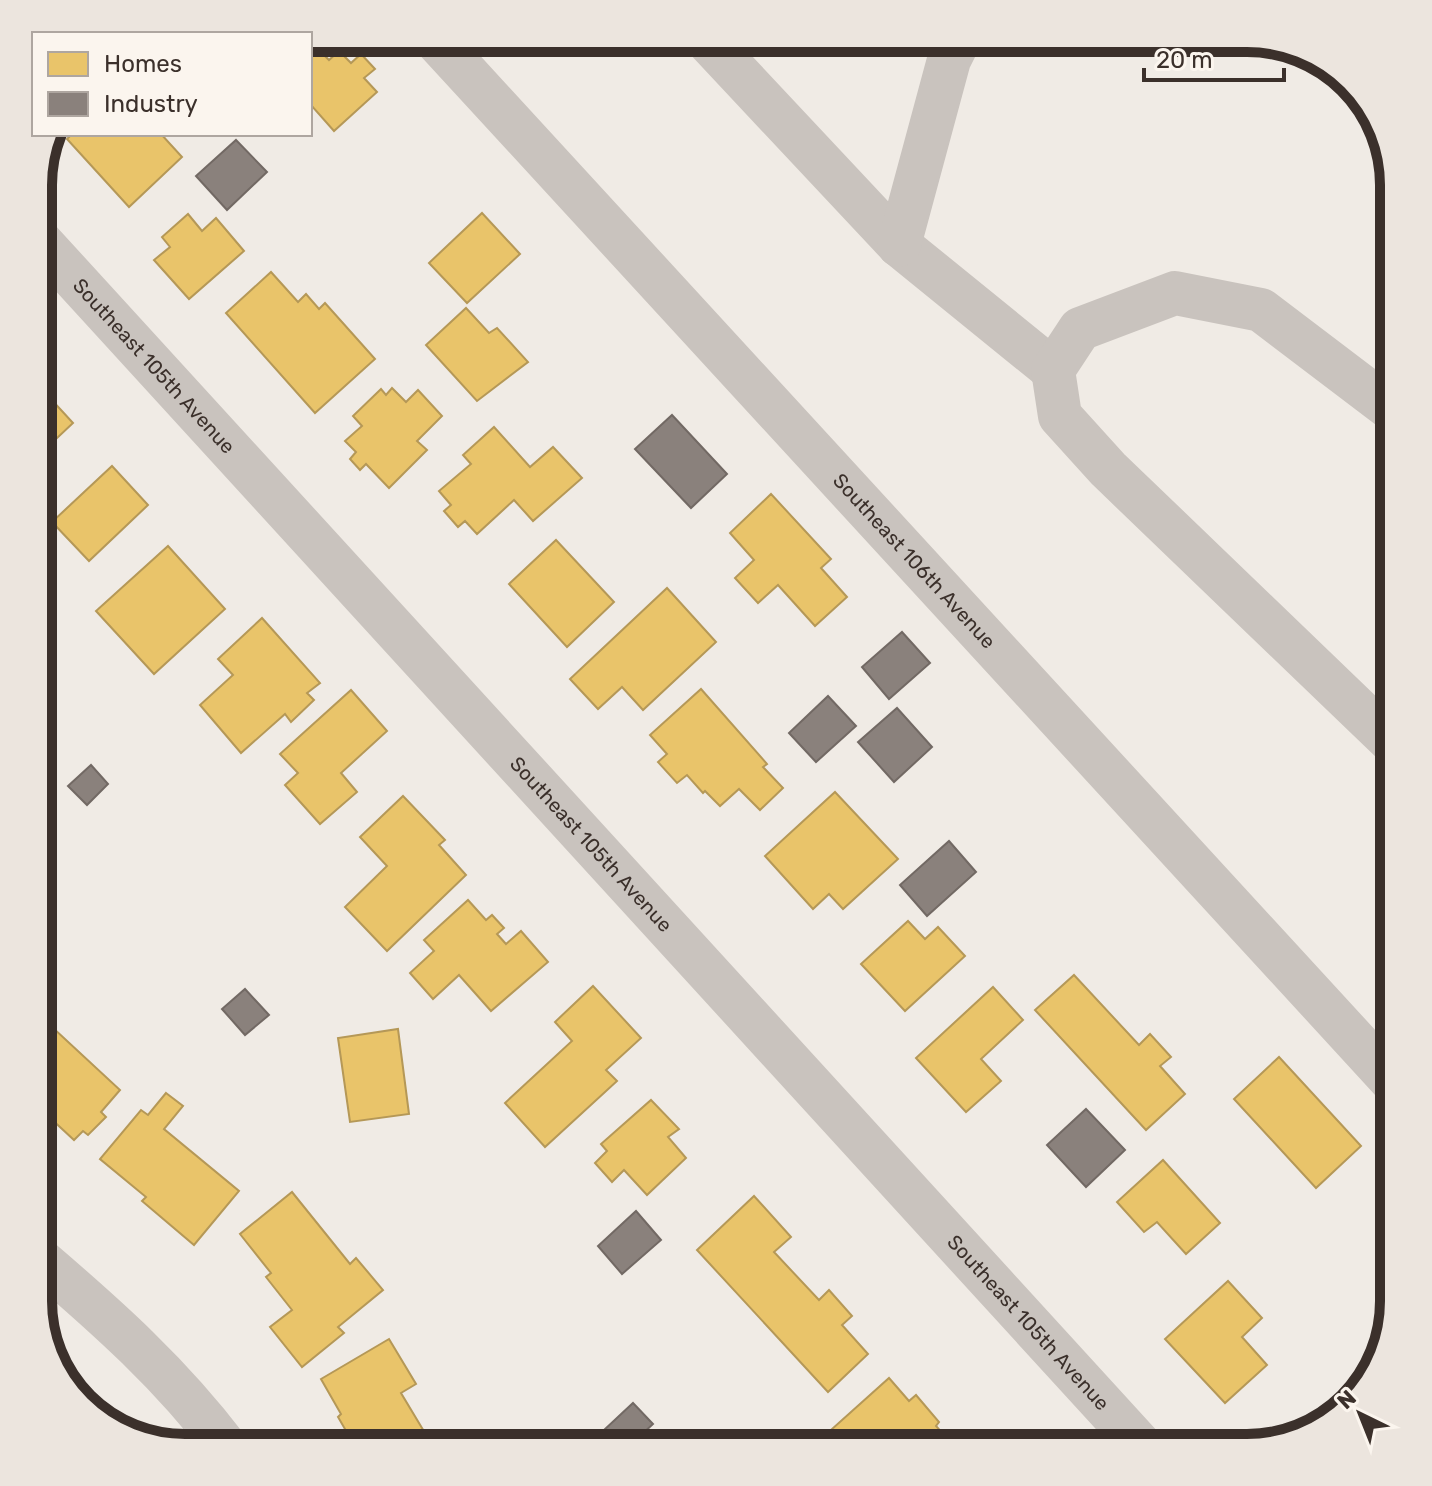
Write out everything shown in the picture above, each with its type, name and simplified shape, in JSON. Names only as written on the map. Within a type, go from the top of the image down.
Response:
[{"type":"street","name":"Southeast 106th Avenue","points":[[447,52],[1380,1068]]},
{"type":"street","points":[[718,52],[899,245],[1053,370]]},
{"type":"street","points":[[899,245],[953,52]]},
{"type":"street","name":"Southeast 105th Avenue","points":[[52,254],[1130,1434]]},
{"type":"street","points":[[1380,400],[1261,310],[1175,293],[1080,329],[1053,370],[1060,416],[1108,469],[1380,731]]},
{"type":"street","points":[[52,1270],[121,1329],[179,1388],[216,1434]]},
{"type":"building: Homes","points":[[312,52],[321,52],[329,60],[340,52],[351,63],[361,54],[375,69],[364,78],[377,92],[334,131],[312,106]]},
{"type":"building: Homes","points":[[70,136],[163,136],[182,157],[129,207],[67,139]]},
{"type":"building: Homes","points":[[482,213],[520,254],[467,303],[429,263]]},
{"type":"building: Homes","points":[[188,214],[202,231],[216,218],[244,251],[189,299],[154,260],[170,247],[162,237]]},
{"type":"building: Homes","points":[[271,272],[298,302],[306,294],[319,309],[325,303],[375,359],[315,413],[226,313]]},
{"type":"building: Homes","points":[[466,308],[489,333],[497,328],[528,362],[477,401],[426,345]]},
{"type":"building: Homes","points":[[392,388],[406,402],[418,390],[442,416],[417,441],[427,450],[389,488],[366,464],[360,470],[350,459],[356,452],[345,441],[362,426],[353,416],[381,389],[386,395]]},
{"type":"building: Homes","points":[[52,400],[73,423],[52,443]]},
{"type":"building: Homes","points":[[494,427],[530,467],[553,447],[582,478],[533,521],[514,500],[477,534],[465,521],[458,527],[444,511],[451,505],[439,491],[471,464],[463,455]]},
{"type":"building: Homes","points":[[112,466],[148,505],[89,561],[52,522]]},
{"type":"building: Homes","points":[[771,494],[831,559],[821,568],[847,597],[815,626],[778,585],[758,603],[735,578],[754,560],[730,533]]},
{"type":"building: Homes","points":[[556,540],[614,602],[567,647],[509,584]]},
{"type":"building: Homes","points":[[168,546],[225,609],[154,674],[96,611]]},
{"type":"building: Homes","points":[[667,588],[716,642],[643,710],[622,687],[598,709],[570,679]]},
{"type":"building: Homes","points":[[262,618],[320,683],[307,693],[314,700],[291,722],[285,714],[241,753],[200,705],[233,675],[218,659]]},
{"type":"building: Homes","points":[[701,689],[767,764],[763,767],[783,788],[760,810],[739,789],[720,806],[687,775],[677,783],[658,762],[667,754],[650,735]]},
{"type":"building: Homes","points":[[351,690],[387,731],[341,773],[357,792],[320,824],[285,785],[298,773],[280,754]]},
{"type":"building: Homes","points":[[835,792],[898,859],[843,909],[829,894],[813,909],[765,856]]},
{"type":"building: Homes","points":[[403,796],[445,840],[439,845],[466,875],[387,951],[345,907],[387,866],[360,837]]},
{"type":"building: Homes","points":[[468,900],[486,920],[492,915],[504,928],[497,934],[506,944],[521,931],[548,962],[491,1011],[459,975],[433,999],[410,973],[434,951],[424,940]]},
{"type":"building: Homes","points":[[908,921],[925,939],[938,927],[965,956],[905,1011],[861,964]]},
{"type":"building: Homes","points":[[1074,975],[1139,1045],[1150,1034],[1171,1057],[1160,1066],[1185,1094],[1146,1130],[1035,1010]]},
{"type":"building: Homes","points":[[593,986],[641,1038],[606,1070],[617,1081],[545,1147],[505,1103],[572,1041],[555,1022]]},
{"type":"building: Homes","points":[[993,987],[1023,1020],[981,1059],[1001,1081],[966,1112],[916,1058]]},
{"type":"building: Homes","points":[[52,1027],[120,1090],[101,1112],[106,1117],[88,1135],[83,1131],[74,1140],[52,1120]]},
{"type":"building: Homes","points":[[398,1029],[409,1114],[350,1122],[338,1038]]},
{"type":"building: Homes","points":[[1279,1057],[1361,1146],[1316,1188],[1234,1099]]},
{"type":"building: Homes","points":[[166,1093],[183,1106],[164,1129],[239,1191],[194,1245],[142,1201],[146,1197],[100,1159],[141,1110],[148,1115]]},
{"type":"building: Homes","points":[[651,1100],[679,1129],[668,1137],[686,1158],[647,1195],[624,1170],[612,1182],[595,1163],[607,1151],[601,1144]]},
{"type":"building: Homes","points":[[1163,1160],[1220,1223],[1186,1254],[1157,1222],[1144,1232],[1117,1202]]},
{"type":"building: Homes","points":[[292,1192],[350,1264],[356,1258],[383,1290],[338,1327],[344,1333],[302,1367],[270,1327],[292,1310],[266,1277],[271,1273],[240,1234]]},
{"type":"building: Homes","points":[[754,1196],[791,1237],[774,1252],[819,1300],[829,1290],[852,1316],[842,1325],[868,1354],[828,1392],[697,1250]]},
{"type":"building: Homes","points":[[1228,1281],[1262,1318],[1242,1337],[1267,1365],[1225,1403],[1165,1339]]},
{"type":"building: Homes","points":[[389,1339],[416,1384],[401,1393],[426,1434],[348,1434],[338,1417],[341,1414],[321,1379]]},
{"type":"building: Homes","points":[[889,1378],[909,1401],[916,1395],[939,1422],[936,1426],[943,1434],[836,1434],[832,1429]]},
{"type":"building: Industry","points":[[236,140],[267,172],[227,210],[196,176]]},
{"type":"building: Industry","points":[[672,415],[727,474],[691,508],[635,449]]},
{"type":"building: Industry","points":[[902,632],[930,663],[889,699],[862,667]]},
{"type":"building: Industry","points":[[828,696],[856,726],[816,762],[789,733]]},
{"type":"building: Industry","points":[[897,708],[932,747],[894,782],[858,742]]},
{"type":"building: Industry","points":[[91,765],[108,784],[87,805],[68,786]]},
{"type":"building: Industry","points":[[949,841],[976,872],[927,916],[900,885]]},
{"type":"building: Industry","points":[[245,989],[269,1015],[245,1035],[222,1009]]},
{"type":"building: Industry","points":[[1086,1109],[1125,1150],[1086,1187],[1047,1145]]},
{"type":"building: Industry","points":[[636,1211],[661,1240],[622,1274],[598,1246]]},
{"type":"building: Industry","points":[[633,1403],[653,1424],[642,1434],[608,1434],[604,1430]]}]
